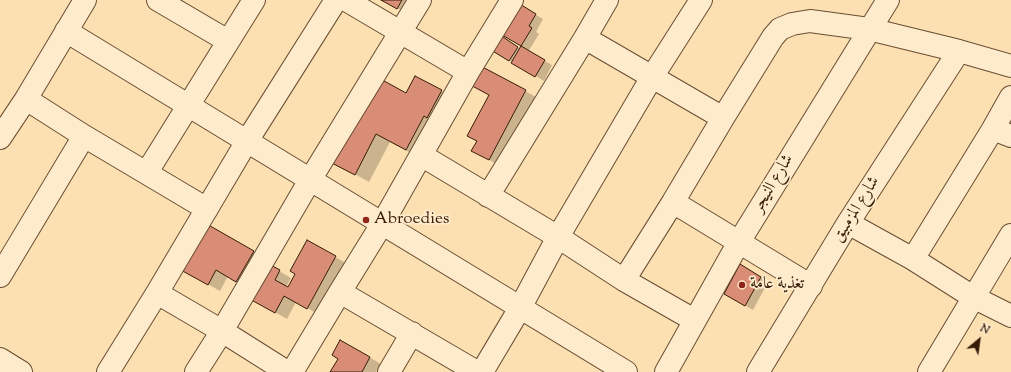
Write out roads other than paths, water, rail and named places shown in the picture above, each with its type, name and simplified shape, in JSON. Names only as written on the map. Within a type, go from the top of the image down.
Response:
[{"type":"street","points":[[0,138],[85,0]]},
{"type":"street","points":[[147,172],[254,0]]},
{"type":"street","points":[[108,372],[157,293],[247,141],[336,0]]},
{"type":"street","points":[[346,0],[468,72]]},
{"type":"street","points":[[196,372],[222,331],[310,180],[420,0]]},
{"type":"street","points":[[292,372],[382,224],[468,72],[512,0]]},
{"type":"street","points":[[488,196],[585,38],[606,0]]},
{"type":"street","points":[[482,372],[520,308],[558,237],[652,77],[701,0]]},
{"type":"street","name":"شارع النيجر","points":[[666,372],[739,242],[888,0]]},
{"type":"street","points":[[163,1],[228,41]]},
{"type":"street","points":[[624,280],[773,37],[780,29],[792,24],[810,21],[869,29],[959,51],[1011,66]]},
{"type":"street","points":[[66,31],[626,372]]},
{"type":"street","points":[[585,38],[723,118]]},
{"type":"street","name":"شارع المزمبيق","points":[[758,372],[848,223],[959,51]]},
{"type":"street","points":[[913,259],[1002,132],[1011,97]]},
{"type":"street","points":[[26,98],[84,136],[207,209]]},
{"type":"street","points":[[0,276],[84,136]]},
{"type":"street","points":[[422,155],[558,237],[624,280],[694,320]]},
{"type":"street","points":[[673,202],[811,286]]},
{"type":"street","points":[[848,223],[913,259],[973,297],[1011,316]]},
{"type":"street","points":[[929,372],[1011,236]]},
{"type":"street","points":[[340,292],[477,372]]},
{"type":"street","points":[[157,293],[222,331],[287,372]]},
{"type":"street","points":[[389,372],[412,333]]},
{"type":"street","points":[[0,359],[21,372]]},
{"type":"place","name":"Abroedies","points":[[366,220]]},
{"type":"place","name":"تغذية عامة","points":[[742,285]]}]
